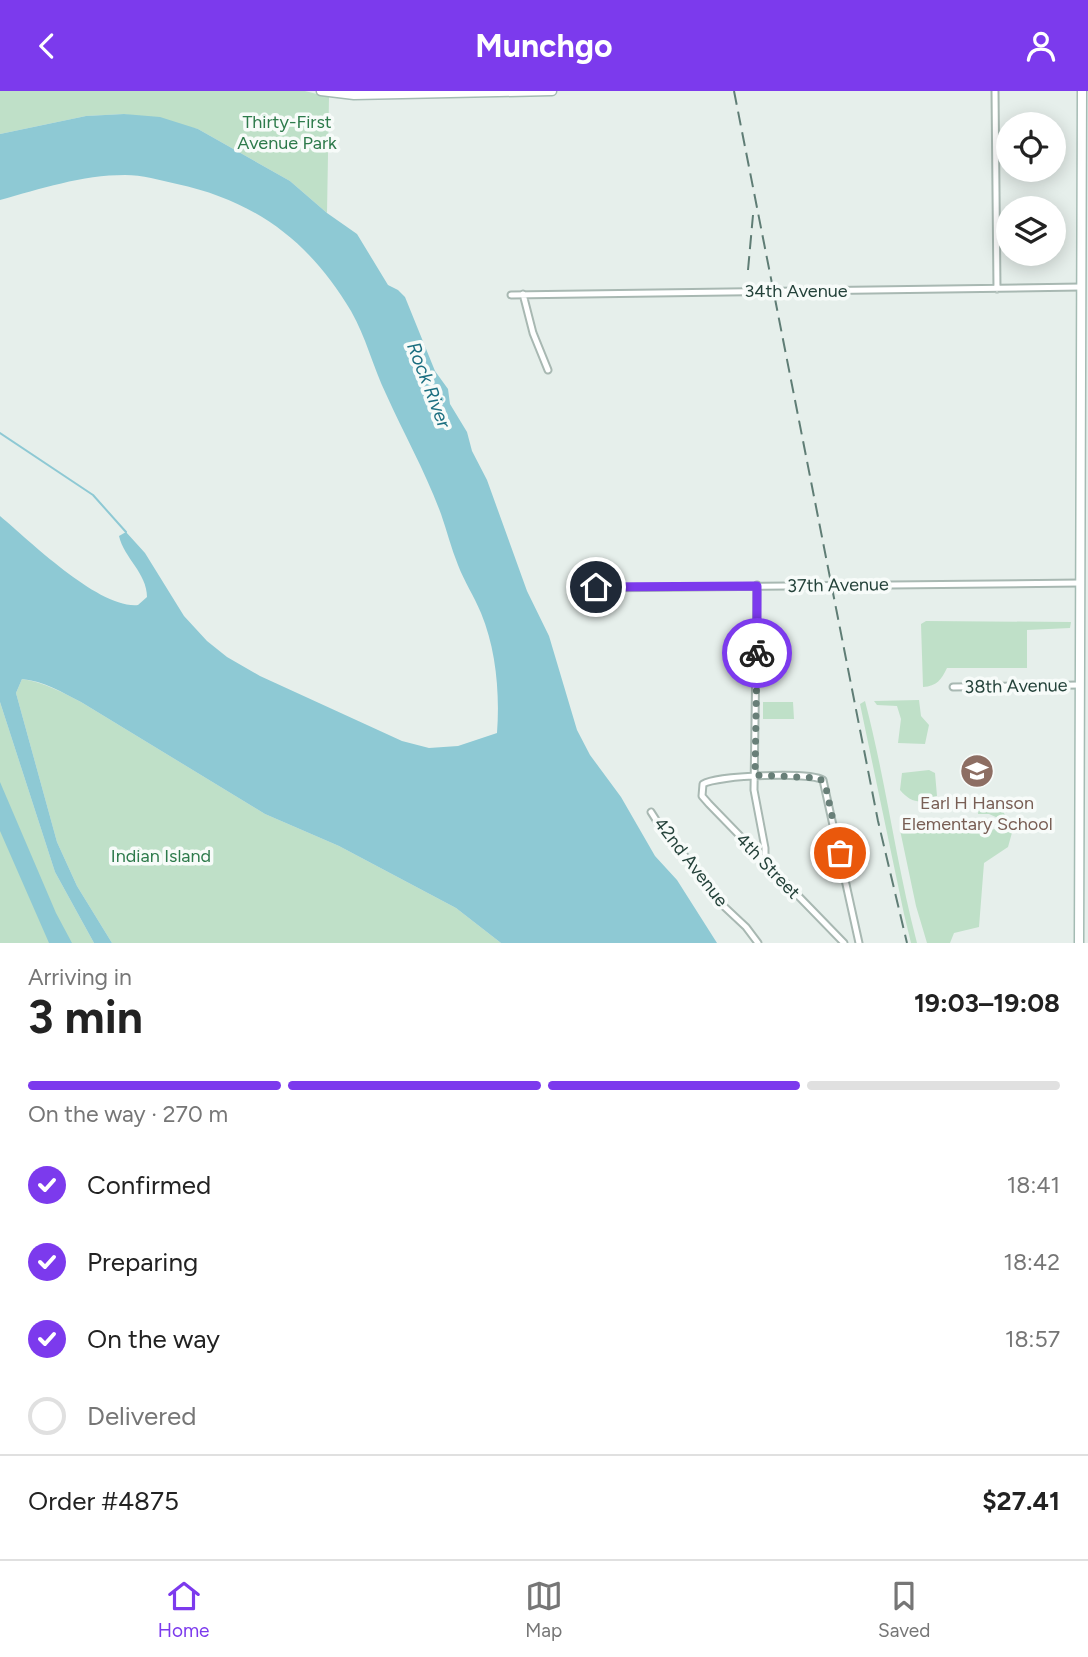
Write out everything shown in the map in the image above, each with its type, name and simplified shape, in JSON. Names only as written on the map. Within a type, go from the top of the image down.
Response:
[{"type":"street","points":[[321,91],[354,95],[552,91]]},
{"type":"street","points":[[995,91],[997,289]]},
{"type":"street","points":[[1079,943],[1079,685],[1084,423],[1081,287],[1085,252],[1082,91]]},
{"type":"street","name":"34th Avenue","points":[[511,295],[1081,287]]},
{"type":"street","points":[[523,294],[533,333],[548,370]]},
{"type":"street","name":"37th Avenue","points":[[596,587],[1080,583]]},
{"type":"street","points":[[757,586],[754,790],[765,848],[765,863]]},
{"type":"street","name":"38th Avenue","points":[[953,687],[1079,685]]},
{"type":"street","points":[[755,775],[820,778],[826,788],[859,943]]},
{"type":"street","name":"4th Street","points":[[755,775],[716,778],[703,784],[704,799],[844,943]]},
{"type":"street","name":"42nd Avenue","points":[[651,812],[672,845],[680,849],[715,898],[746,927],[758,943]]},
{"type":"green space","name":"Thirty-First Avenue Park","points":[[0,91],[305,91],[329,97],[327,213],[290,181],[198,129],[124,114],[86,116],[0,134]]},
{"type":"green space","points":[[926,621],[1071,622],[1070,628],[1027,630],[1027,668],[947,668],[938,682],[923,687],[921,624]]},
{"type":"green space","name":"Indian Island","points":[[22,679],[45,685],[81,702],[265,814],[339,846],[456,908],[501,943],[112,943],[77,886],[57,842],[16,693]]},
{"type":"green space","points":[[919,700],[921,716],[929,725],[925,744],[898,743],[901,719],[897,706],[877,705],[874,701]]},
{"type":"green space","points":[[865,701],[917,943],[911,943],[904,914],[860,704]]},
{"type":"green space","points":[[0,702],[55,872],[94,943],[0,943]]},
{"type":"green space","points":[[763,702],[793,702],[794,719],[763,719]]},
{"type":"green space","points":[[929,770],[935,773],[937,796],[926,801],[917,801],[908,798],[900,790],[902,773]]},
{"type":"green space","points":[[979,805],[1000,806],[1005,815],[998,818],[989,814],[978,814]]},
{"type":"green space","points":[[1013,829],[1008,847],[984,863],[979,927],[954,933],[950,943],[927,943],[916,906],[900,830]]},
{"type":"water","name":"Rock River","points":[[124,114],[160,117],[198,129],[290,181],[327,213],[357,234],[388,285],[405,297],[435,371],[448,389],[450,404],[467,432],[527,591],[549,636],[577,730],[590,755],[621,797],[655,856],[677,880],[717,943],[501,943],[456,908],[339,846],[265,814],[81,702],[45,685],[22,679],[16,693],[57,842],[77,886],[112,943],[94,943],[55,872],[0,702],[0,516],[85,585],[122,603],[138,605],[147,597],[146,588],[119,536],[126,532],[145,553],[184,616],[207,641],[227,657],[260,676],[402,741],[429,748],[458,746],[497,733],[498,718],[493,656],[481,613],[458,565],[429,484],[381,384],[356,321],[318,264],[299,245],[256,213],[205,192],[151,178],[125,175],[93,177],[0,200],[0,134],[86,116]]},
{"type":"water","points":[[0,782],[56,913],[72,943],[49,943],[0,831]]},
{"type":"waterway","points":[[0,433],[93,495],[126,532]]},
{"type":"railway","points":[[734,91],[878,821],[907,943]]},
{"type":"railway","points":[[748,270],[753,215]]},
{"type":"way so far","points":[[757,653],[755,775],[820,778],[825,783],[840,853]]},
{"type":"place","name":"Earl H Hanson Elementary School","points":[[977,771]]},
{"type":"route","points":[[596,587],[757,586],[757,653]]}]
